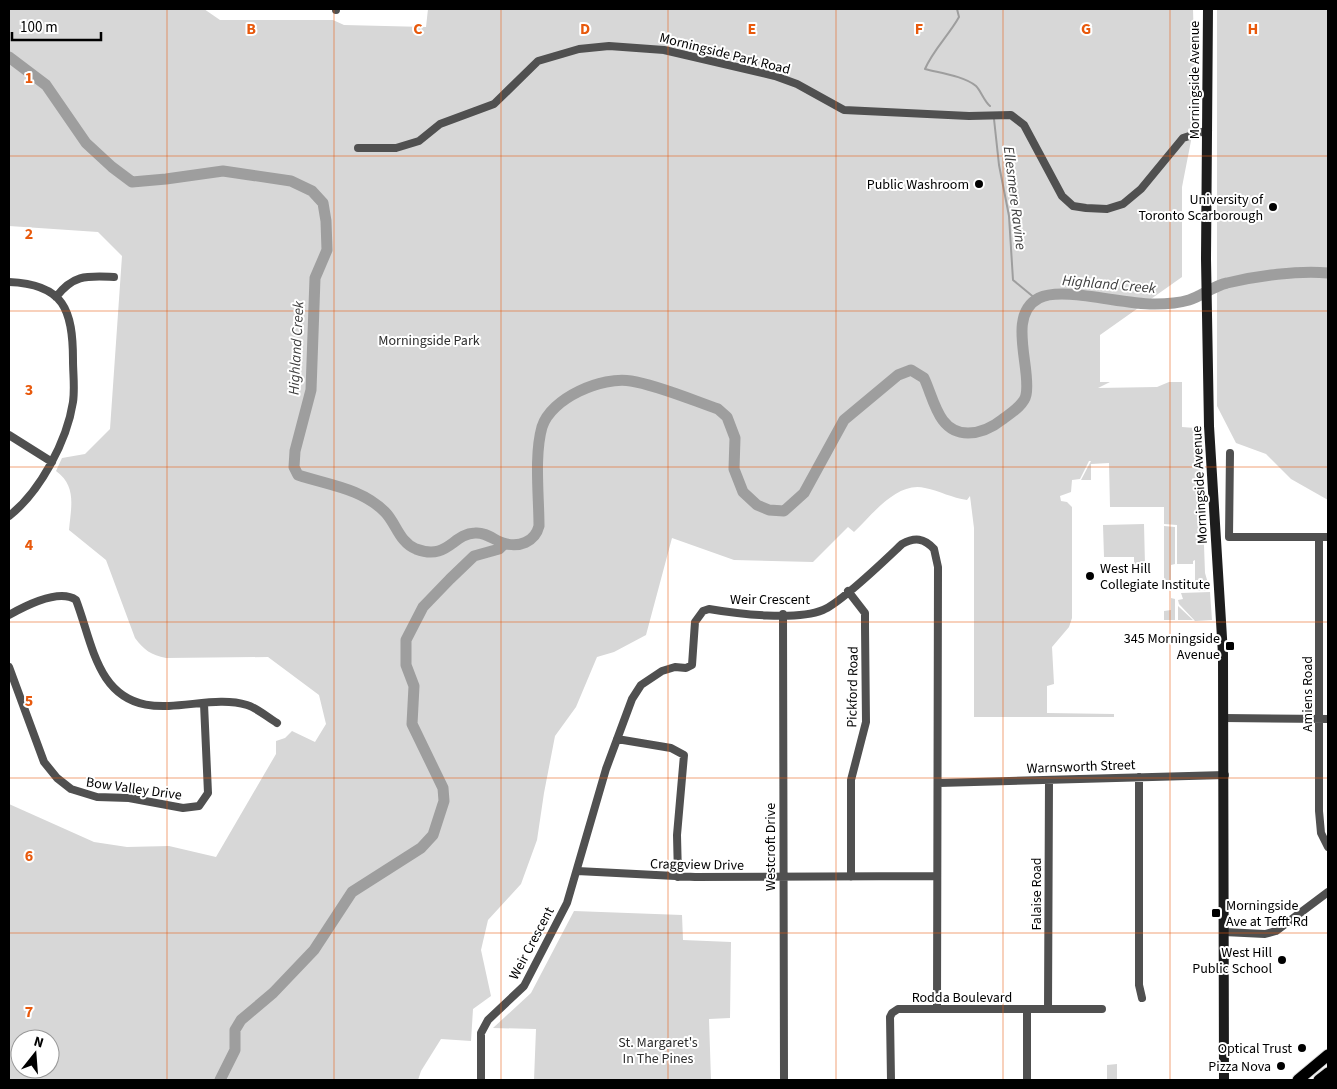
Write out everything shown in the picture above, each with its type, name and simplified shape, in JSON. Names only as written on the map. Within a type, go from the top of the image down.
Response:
[{"type":"main road","name":"Morningside Avenue","points":[[1208,9],[1206,259],[1209,410],[1211,480],[1224,654],[1224,1080]]},
{"type":"main road","points":[[1298,1080],[1328,1055]]},
{"type":"main road","points":[[1319,1080],[1328,1073]]},
{"type":"street","name":"Morningside Park Road","points":[[358,148],[396,148],[419,141],[440,124],[494,104],[538,61],[579,49],[609,46],[664,50],[775,76],[794,83],[844,110],[969,116],[1011,115],[1024,125],[1062,196],[1073,206],[1086,208],[1107,209],[1123,204],[1141,189],[1184,138],[1208,130]]},
{"type":"street","points":[[56,297],[71,281],[80,277],[114,277]]},
{"type":"street","points":[[9,282],[37,285],[56,297],[69,315],[72,326],[74,390],[71,414],[52,462],[37,488],[9,516]]},
{"type":"street","points":[[9,435],[52,462]]},
{"type":"street","points":[[1230,453],[1229,537],[1328,537]]},
{"type":"street","name":"Amiens Road","points":[[1319,538],[1324,718],[1319,810],[1321,833],[1328,847]]},
{"type":"street","name":"Weir Crescent","points":[[481,1080],[481,1033],[488,1020],[524,986],[567,903],[606,769],[625,714],[641,685],[662,671],[675,667],[686,668],[692,665],[695,622],[703,611],[742,614],[783,614],[822,610],[848,591],[902,544],[910,540],[919,539],[934,549],[938,566],[937,1009]]},
{"type":"street","name":"Pickford Road","points":[[848,591],[865,613],[866,627],[866,722],[851,780],[852,877]]},
{"type":"street","points":[[9,615],[49,599],[64,595],[70,596],[76,600],[99,666],[110,685],[118,692],[135,702],[153,706],[228,703],[247,705],[276,723]]},
{"type":"street","name":"Westcroft Drive","points":[[783,614],[784,1080]]},
{"type":"street","name":"Bow Valley Drive","points":[[9,667],[41,754],[49,770],[70,789],[98,797],[129,798],[183,808],[194,808],[202,803],[208,793],[204,704]]},
{"type":"street","points":[[1223,718],[1324,718]]},
{"type":"street","points":[[617,739],[672,748],[684,755],[677,835],[678,877]]},
{"type":"street","name":"Warnsworth Street","points":[[939,783],[1225,775]]},
{"type":"street","points":[[1139,777],[1139,946],[1142,998]]},
{"type":"street","name":"Falaise Road","points":[[1048,1009],[1049,780]]},
{"type":"street","name":"Craggview Drive","points":[[577,871],[678,877],[937,876]]},
{"type":"street","points":[[1224,932],[1265,934],[1276,931],[1328,892]]},
{"type":"street","name":"Rodda Boulevard","points":[[891,1080],[892,1013],[898,1009],[1102,1010]]},
{"type":"street","points":[[1027,1010],[1027,1080]]},
{"type":"green space","name":"Morningside Park","points":[[9,9],[204,9],[220,20],[333,20],[344,25],[426,27],[428,9],[1193,9],[1196,115],[1182,187],[1182,277],[1100,335],[1100,382],[1110,382],[1098,388],[1157,387],[1169,382],[1182,382],[1182,427],[1195,428],[1200,431],[1205,573],[1210,590],[1195,591],[1195,560],[1193,564],[1177,564],[1177,525],[1164,524],[1164,507],[1110,507],[1109,463],[1091,464],[1091,480],[1081,480],[1091,461],[1089,461],[1080,479],[1072,480],[1071,492],[1060,496],[1061,501],[1067,502],[1072,507],[1072,618],[1069,627],[1052,647],[1054,684],[1047,686],[1047,713],[1114,714],[1114,717],[974,717],[974,528],[970,496],[967,500],[915,487],[895,494],[854,532],[848,527],[813,562],[734,560],[672,538],[646,635],[614,652],[597,657],[576,707],[555,736],[537,840],[521,884],[488,920],[481,950],[491,996],[473,1009],[471,1041],[441,1039],[421,1071],[418,1080],[9,1080],[9,804],[94,842],[127,847],[169,846],[216,857],[276,754],[276,741],[285,738],[292,731],[315,742],[326,724],[319,695],[268,657],[166,658],[148,651],[135,638],[106,560],[69,530],[70,490],[63,477],[56,471],[62,458],[85,454],[110,429],[122,256],[98,232],[9,226]]},
{"type":"green space","name":"University of Toronto Scarborough","points":[[1217,9],[1328,9],[1328,500],[1291,479],[1266,454],[1236,443],[1217,406]]},
{"type":"green space","points":[[1144,524],[1145,565],[1134,565],[1134,557],[1104,557],[1103,525]]},
{"type":"green space","points":[[1164,526],[1175,527],[1175,564],[1171,565],[1171,580],[1164,581]]},
{"type":"green space","points":[[1210,592],[1212,620],[1195,621],[1179,604],[1178,600],[1183,599],[1181,593]]},
{"type":"green space","points":[[1171,598],[1175,599],[1175,620],[1164,620],[1164,611],[1171,610]]},
{"type":"green space","points":[[1178,606],[1193,620],[1178,620]]},
{"type":"green space","name":"St. Margaret's In The Pines","points":[[574,911],[682,915],[683,940],[731,942],[730,1018],[709,1019],[711,1080],[534,1080],[536,1029],[493,1028],[531,993]]},
{"type":"green space","points":[[1117,1064],[1117,1080],[1107,1080],[1107,1065]]},
{"type":"waterway","name":"Ellesmere Ravine","points":[[957,9],[959,17],[932,55],[925,69],[959,77],[971,83],[978,88],[990,106]]},
{"type":"waterway","name":"Highland Creek","points":[[9,57],[46,85],[86,143],[132,182],[223,171],[291,181],[312,191],[323,203],[327,250],[315,278],[311,390],[295,451],[294,467],[298,475],[355,492],[376,504],[389,516],[410,546],[427,552],[443,549],[467,534],[479,533],[503,543],[515,545],[526,542],[534,536],[539,526],[538,450],[542,427],[547,416],[566,398],[592,386],[619,380],[631,381],[663,389],[718,409],[727,417],[735,438],[734,469],[743,492],[757,505],[769,510],[784,511],[804,493],[844,420],[898,375],[911,370],[924,378],[938,413],[950,427],[958,431],[973,433],[987,429],[1017,408],[1025,399],[1027,384],[1022,343],[1024,317],[1029,306],[1039,298],[1063,294],[1142,304],[1168,304],[1189,300],[1222,284],[1251,278],[1291,273],[1328,273]]},
{"type":"waterway","name":"Ellesmere Ravine","points":[[994,119],[999,165],[1009,216],[1013,280],[1036,299]]},
{"type":"waterway","points":[[220,1080],[235,1050],[235,1030],[241,1020],[273,993],[314,950],[352,892],[421,848],[433,835],[444,801],[443,788],[412,724],[414,686],[406,665],[406,640],[423,607],[450,579],[474,556],[499,549],[504,544]]},
{"type":"place","name":"Public Washroom","points":[[979,184]]},
{"type":"place","name":"University of Toronto Scarborough","points":[[1273,207]]},
{"type":"place","name":"West Hill Collegiate Institute","points":[[1090,576]]},
{"type":"place","name":"345 Morningside Avenue","points":[[1230,646]]},
{"type":"place","name":"Morningside Ave at Tefft Rd","points":[[1216,913]]},
{"type":"place","name":"West Hill Public School","points":[[1282,960]]},
{"type":"place","name":"Optical Trust","points":[[1302,1048]]},
{"type":"place","name":"Pizza Nova","points":[[1281,1066]]}]
